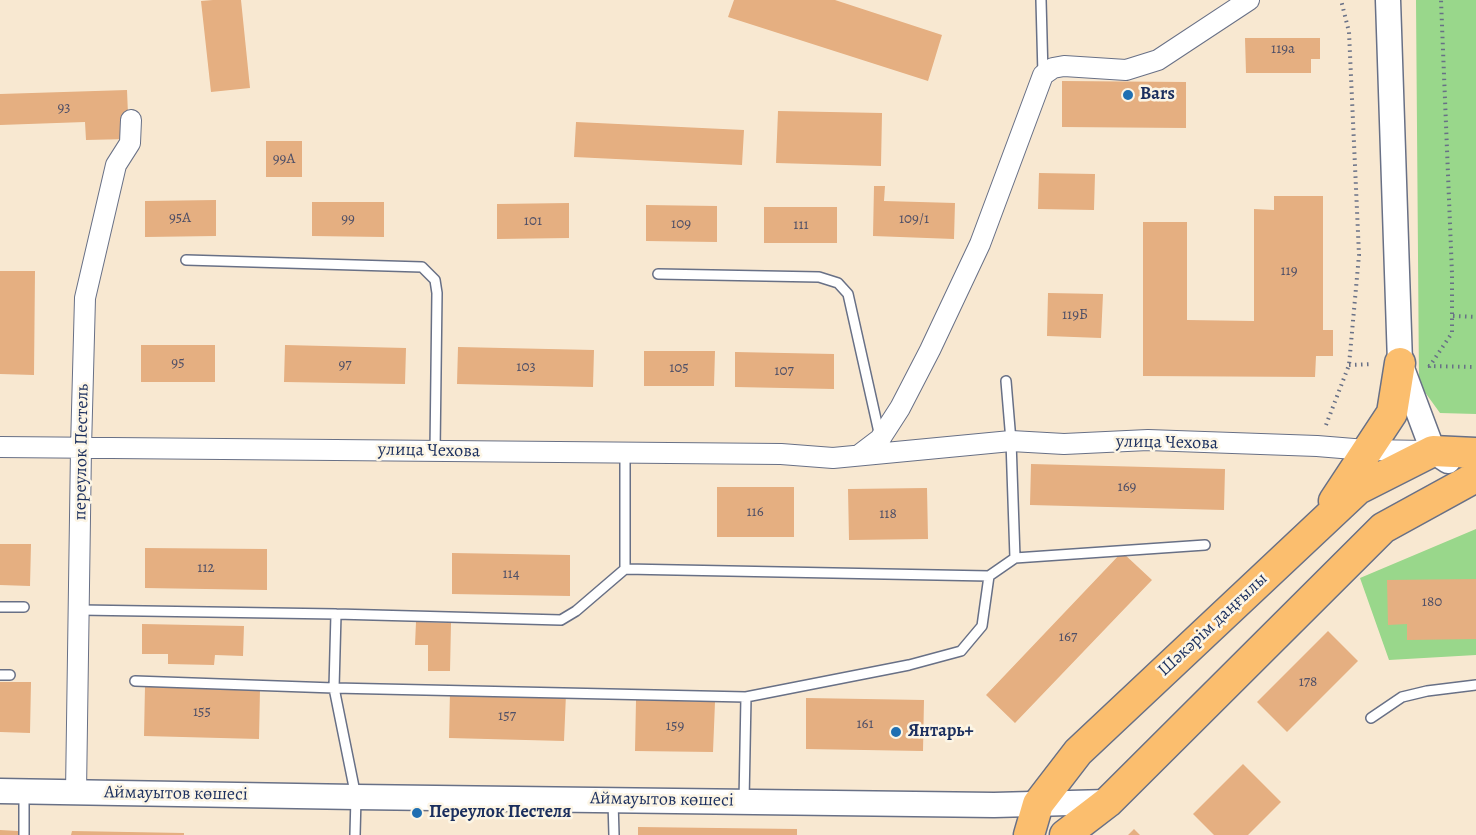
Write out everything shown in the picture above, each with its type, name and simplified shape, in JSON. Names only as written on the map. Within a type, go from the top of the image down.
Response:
[{"type":"main road","points":[[1316,529],[1392,413],[1400,363]]},
{"type":"main road","name":"улица Чехова","points":[[1433,451],[1476,453]]},
{"type":"main road","name":"Шәкәрім даңғылы","points":[[1029,835],[1038,804],[1078,752],[1358,489],[1433,451]]},
{"type":"main road","points":[[1065,835],[1108,802],[1383,528],[1476,477]]},
{"type":"street","points":[[858,456],[880,439],[900,408],[930,350],[980,244],[1042,75],[1053,68],[1064,66],[1126,70],[1158,60],[1249,0]]},
{"type":"street","points":[[1388,0],[1400,363],[1433,451],[1454,465],[1476,470]]},
{"type":"street","name":"переулок Пестель","points":[[76,792],[85,298],[116,165],[130,143],[131,120]]},
{"type":"street","name":"улица Чехова","points":[[0,447],[781,454],[832,458],[1011,441],[1064,444],[1148,440],[1433,451]]},
{"type":"street","name":"Аймауытов көшесі","points":[[0,791],[994,805],[1108,802]]},
{"type":"lane","points":[[1041,0],[1042,75]]},
{"type":"lane","points":[[186,260],[422,267],[435,280],[437,292],[435,451]]},
{"type":"lane","points":[[658,274],[819,277],[838,283],[848,294],[880,439]]},
{"type":"lane","points":[[1006,381],[1011,441],[1015,558]]},
{"type":"lane","points":[[625,453],[625,569]]},
{"type":"lane","points":[[80,610],[561,620],[576,611],[625,569],[989,576],[1015,558],[1205,545]]},
{"type":"lane","points":[[135,681],[334,688],[746,696],[909,665],[961,651],[982,626],[989,576]]},
{"type":"lane","points":[[0,607],[24,607]]},
{"type":"lane","points":[[336,614],[334,688],[356,797],[355,835]]},
{"type":"lane","points":[[1371,718],[1402,697],[1426,691],[1476,685]]},
{"type":"lane","points":[[744,801],[746,696]]},
{"type":"lane","points":[[24,791],[24,835]]},
{"type":"lane","points":[[613,800],[614,835]]},
{"type":"path","points":[[1317,446],[1349,365],[1359,255],[1349,32],[1341,0]]},
{"type":"path","points":[[1429,367],[1452,333],[1452,274],[1441,0]]},
{"type":"path","points":[[1452,316],[1476,317]]},
{"type":"path","points":[[1400,363],[1429,367],[1476,367]]},
{"type":"green space","points":[[1416,0],[1476,0],[1476,414],[1440,413],[1419,384]]},
{"type":"green space","points":[[1476,529],[1476,655],[1389,660],[1360,578]]},
{"type":"building","points":[[241,0],[250,88],[211,92],[201,1]]},
{"type":"building","points":[[734,0],[835,0],[942,35],[928,81],[728,17]]},
{"type":"building","points":[[1245,38],[1320,38],[1320,59],[1311,59],[1311,73],[1246,73]]},
{"type":"building","points":[[1062,81],[1186,82],[1186,128],[1062,127]]},
{"type":"building","points":[[127,90],[129,139],[86,140],[85,122],[0,125],[0,94]]},
{"type":"building","points":[[778,111],[882,113],[881,166],[776,163]]},
{"type":"building","points":[[576,122],[744,130],[742,165],[574,157]]},
{"type":"building","points":[[266,141],[302,141],[302,177],[266,177]]},
{"type":"building","points":[[1039,173],[1095,174],[1094,210],[1038,209]]},
{"type":"building","points":[[874,186],[885,186],[884,201],[955,203],[954,239],[873,236]]},
{"type":"building","points":[[1274,196],[1323,196],[1323,330],[1333,330],[1333,356],[1316,356],[1315,377],[1143,376],[1143,222],[1187,222],[1187,320],[1254,321],[1254,209],[1274,210]]},
{"type":"building","points":[[216,200],[216,236],[145,237],[145,201]]},
{"type":"building","points":[[312,202],[384,202],[384,237],[312,236]]},
{"type":"building","points":[[569,203],[569,238],[497,239],[497,204]]},
{"type":"building","points":[[646,205],[717,206],[717,242],[646,241]]},
{"type":"building","points":[[764,207],[837,207],[837,243],[764,243]]},
{"type":"building","points":[[0,271],[35,271],[34,375],[0,374]]},
{"type":"building","points":[[1048,293],[1103,294],[1101,338],[1047,336]]},
{"type":"building","points":[[141,345],[215,345],[215,382],[141,382]]},
{"type":"building","points":[[285,345],[406,348],[405,384],[284,382]]},
{"type":"building","points":[[458,347],[594,350],[593,387],[457,384]]},
{"type":"building","points":[[644,351],[715,351],[714,386],[644,386]]},
{"type":"building","points":[[735,352],[834,354],[834,389],[735,387]]},
{"type":"building","points":[[1031,464],[1225,469],[1224,510],[1030,505]]},
{"type":"building","points":[[717,487],[794,487],[794,537],[717,537]]},
{"type":"building","points":[[927,488],[928,539],[849,540],[848,489]]},
{"type":"building","points":[[0,544],[31,544],[30,586],[0,585]]},
{"type":"building","points":[[145,548],[267,549],[267,590],[145,588]]},
{"type":"building","points":[[1122,552],[1152,580],[1015,723],[986,695]]},
{"type":"building","points":[[452,553],[570,555],[570,596],[452,594]]},
{"type":"building","points":[[1476,579],[1476,639],[1407,640],[1407,624],[1388,625],[1387,580]]},
{"type":"building","points":[[416,622],[451,623],[450,671],[428,671],[428,645],[415,645]]},
{"type":"building","points":[[142,624],[244,626],[243,656],[215,655],[214,665],[168,664],[168,654],[142,654]]},
{"type":"building","points":[[1328,631],[1358,661],[1287,732],[1257,702]]},
{"type":"building","points":[[0,682],[31,682],[30,733],[0,732]]},
{"type":"building","points":[[145,686],[260,689],[259,739],[144,736]]},
{"type":"building","points":[[450,692],[566,694],[564,741],[449,738]]},
{"type":"building","points":[[806,698],[924,700],[923,751],[806,749]]},
{"type":"building","points":[[636,700],[715,702],[713,752],[635,751]]},
{"type":"building","points":[[1243,764],[1281,802],[1248,835],[1214,835],[1193,814]]},
{"type":"building","points":[[638,827],[797,829],[797,835],[638,835]]},
{"type":"building","points":[[1134,829],[1140,835],[1128,835]]},
{"type":"building","points":[[0,830],[18,831],[18,835],[0,835]]},
{"type":"building","points":[[72,831],[184,833],[184,835],[71,835]]},
{"type":"place","name":"Bars","points":[[1128,95]]},
{"type":"place","name":"Янтарь+","points":[[896,732]]},
{"type":"place","name":"Переулок Пестеля","points":[[417,813]]}]
